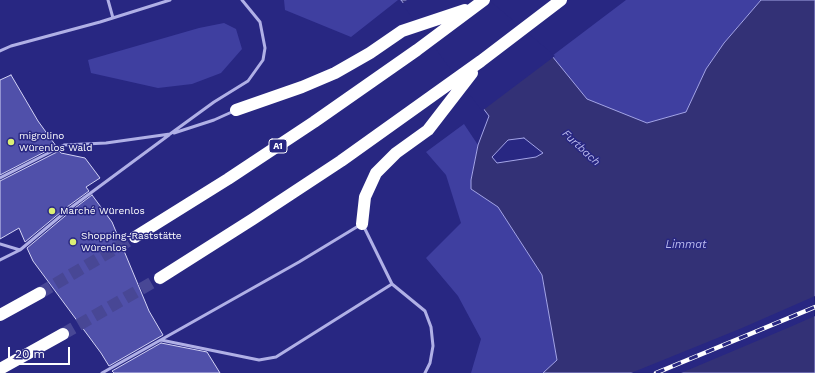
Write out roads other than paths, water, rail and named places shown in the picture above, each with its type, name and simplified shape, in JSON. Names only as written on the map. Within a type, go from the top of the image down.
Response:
[{"type":"highway","points":[[160,278],[260,215],[341,161],[482,61],[562,0]]},
{"type":"highway","points":[[236,110],[302,87],[335,73],[370,53],[402,31],[480,3]]},
{"type":"highway","name":"A1","points":[[135,237],[228,179],[314,122],[480,3]]},
{"type":"highway","points":[[362,224],[365,197],[376,173],[396,153],[428,130],[482,61]]},
{"type":"highway","points":[[0,315],[40,293]]},
{"type":"highway","points":[[0,369],[63,334]]},
{"type":"lane","points":[[108,0],[112,18]]},
{"type":"lane","points":[[0,52],[11,46],[170,0]]},
{"type":"lane","points":[[0,260],[20,250],[69,210],[170,134],[214,102],[248,81],[263,60],[265,48],[260,22],[242,0]]},
{"type":"lane","points":[[0,178],[64,145],[106,143],[170,134],[214,120],[236,110]]},
{"type":"lane","points":[[102,373],[299,262],[362,224],[392,284],[425,312],[431,327],[433,346],[430,363],[425,373]]},
{"type":"lane","points":[[0,244],[20,250]]},
{"type":"lane","points":[[161,340],[259,360],[276,357],[392,284]]},
{"type":"water","name":"Limmat","points":[[401,0],[484,0],[552,56],[587,99],[647,123],[686,112],[706,69],[724,43],[761,0],[815,0],[815,373],[543,373],[557,360],[542,275],[498,207],[471,189],[471,180],[478,145],[489,116]],"holes":[[[524,138],[543,153],[536,157],[497,163],[492,157],[508,140]]]},
{"type":"tunnel","points":[[40,293],[135,237]]},
{"type":"tunnel","points":[[63,334],[160,278]]},
{"type":"railway","points":[[656,373],[815,307]]},
{"type":"place","name":"migrolino Würenlos Wald","points":[[11,142]]},
{"type":"place","name":"Marché Würenlos","points":[[52,211]]},
{"type":"place","name":"Shopping-Raststätte Würenlos","points":[[73,242]]},
{"type":"water label","name":"Furtbach","points":[[581,148]]}]
